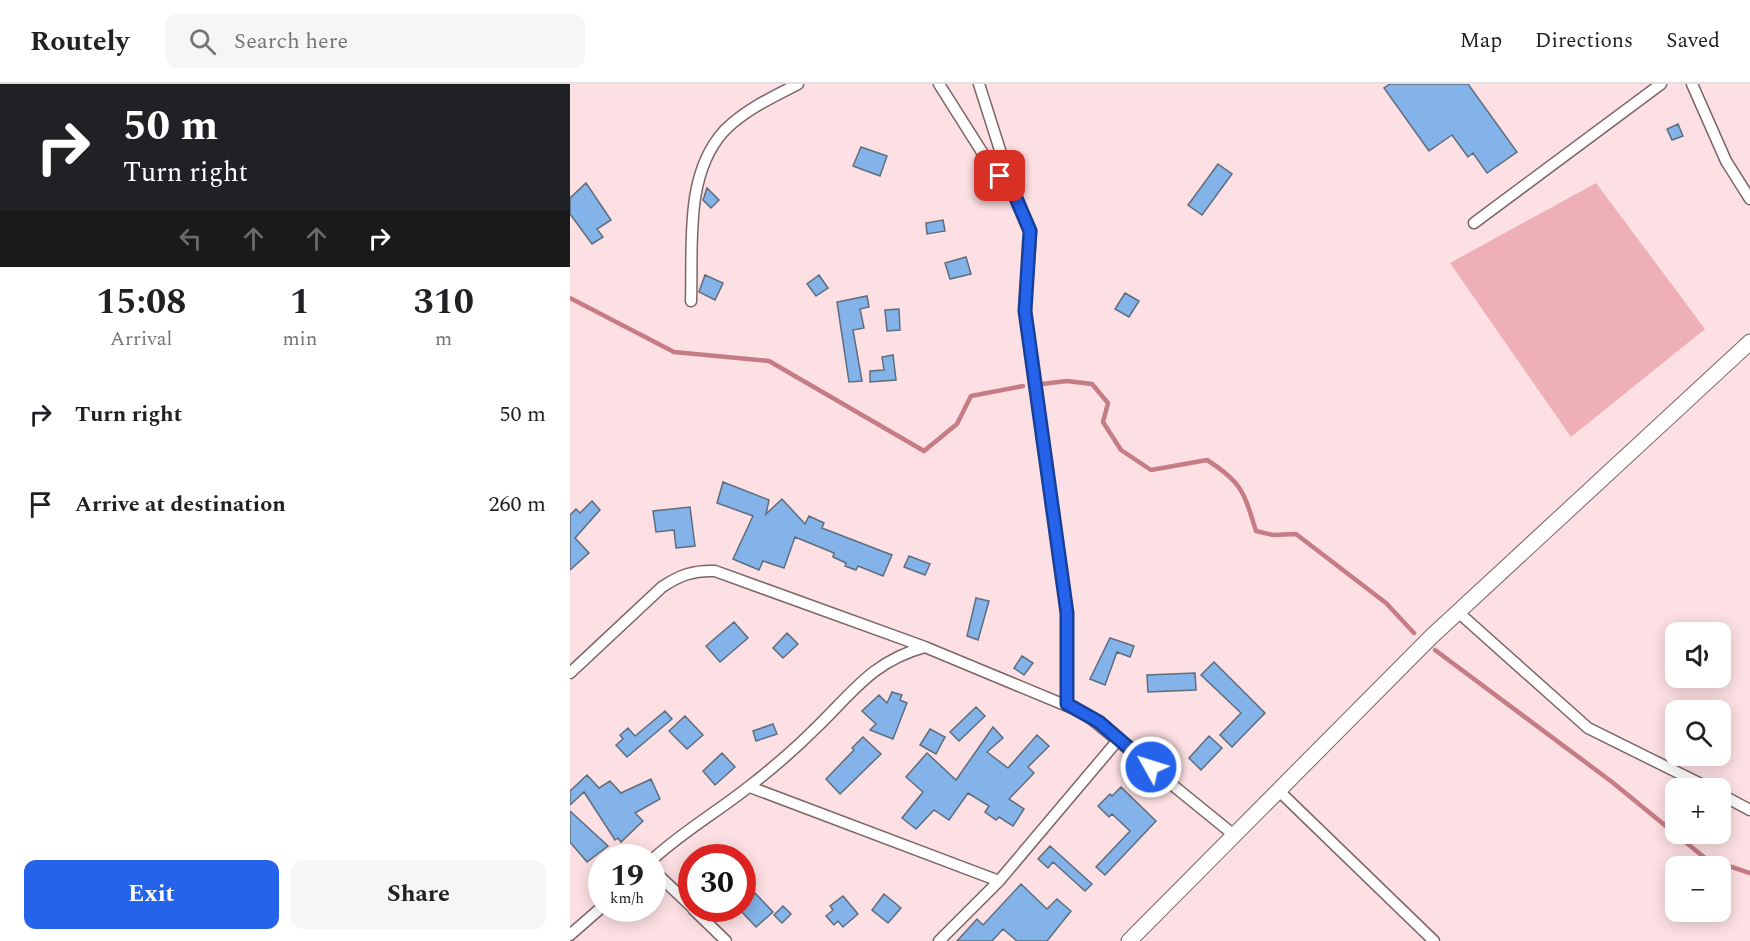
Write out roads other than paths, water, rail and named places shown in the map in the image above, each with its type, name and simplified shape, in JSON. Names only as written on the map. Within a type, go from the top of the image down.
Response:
[{"type":"street","points":[[691,301],[699,176],[723,132],[741,116],[798,84]]},
{"type":"street","points":[[939,84],[987,160],[1013,191]]},
{"type":"street","points":[[979,84],[1013,191],[1030,231],[1025,311],[1067,613],[1067,704]]},
{"type":"street","points":[[1474,223],[1661,84]]},
{"type":"street","points":[[1692,84],[1726,162],[1750,199]]},
{"type":"street","points":[[1129,941],[1458,612],[1750,342]]},
{"type":"street","points":[[570,673],[662,587],[678,577],[698,570],[715,571],[925,647],[1067,704],[1099,722],[1234,835]]},
{"type":"street","points":[[1458,612],[1588,728],[1689,778]]},
{"type":"street","points":[[666,847],[677,837],[750,787],[817,727],[863,679],[903,653],[925,647]]},
{"type":"street","points":[[939,941],[999,880],[1118,740]]},
{"type":"street","points":[[750,787],[999,880]]},
{"type":"street","points":[[1278,790],[1434,941]]},
{"type":"street","points":[[1731,800],[1750,810]]},
{"type":"street","points":[[666,883],[678,894]]},
{"type":"street","points":[[570,935],[588,919]]},
{"type":"street","points":[[706,922],[726,941]]},
{"type":"waterway","points":[[570,298],[674,352],[769,361],[924,451],[957,424],[971,396],[1023,386]]},
{"type":"waterway","points":[[1042,384],[1067,381],[1092,384],[1108,403],[1103,422],[1121,450],[1151,470],[1207,460],[1219,468],[1241,490],[1256,531],[1273,535],[1296,534],[1386,603],[1414,633]]},
{"type":"waterway","points":[[1435,650],[1612,782],[1705,858],[1750,873]]}]
